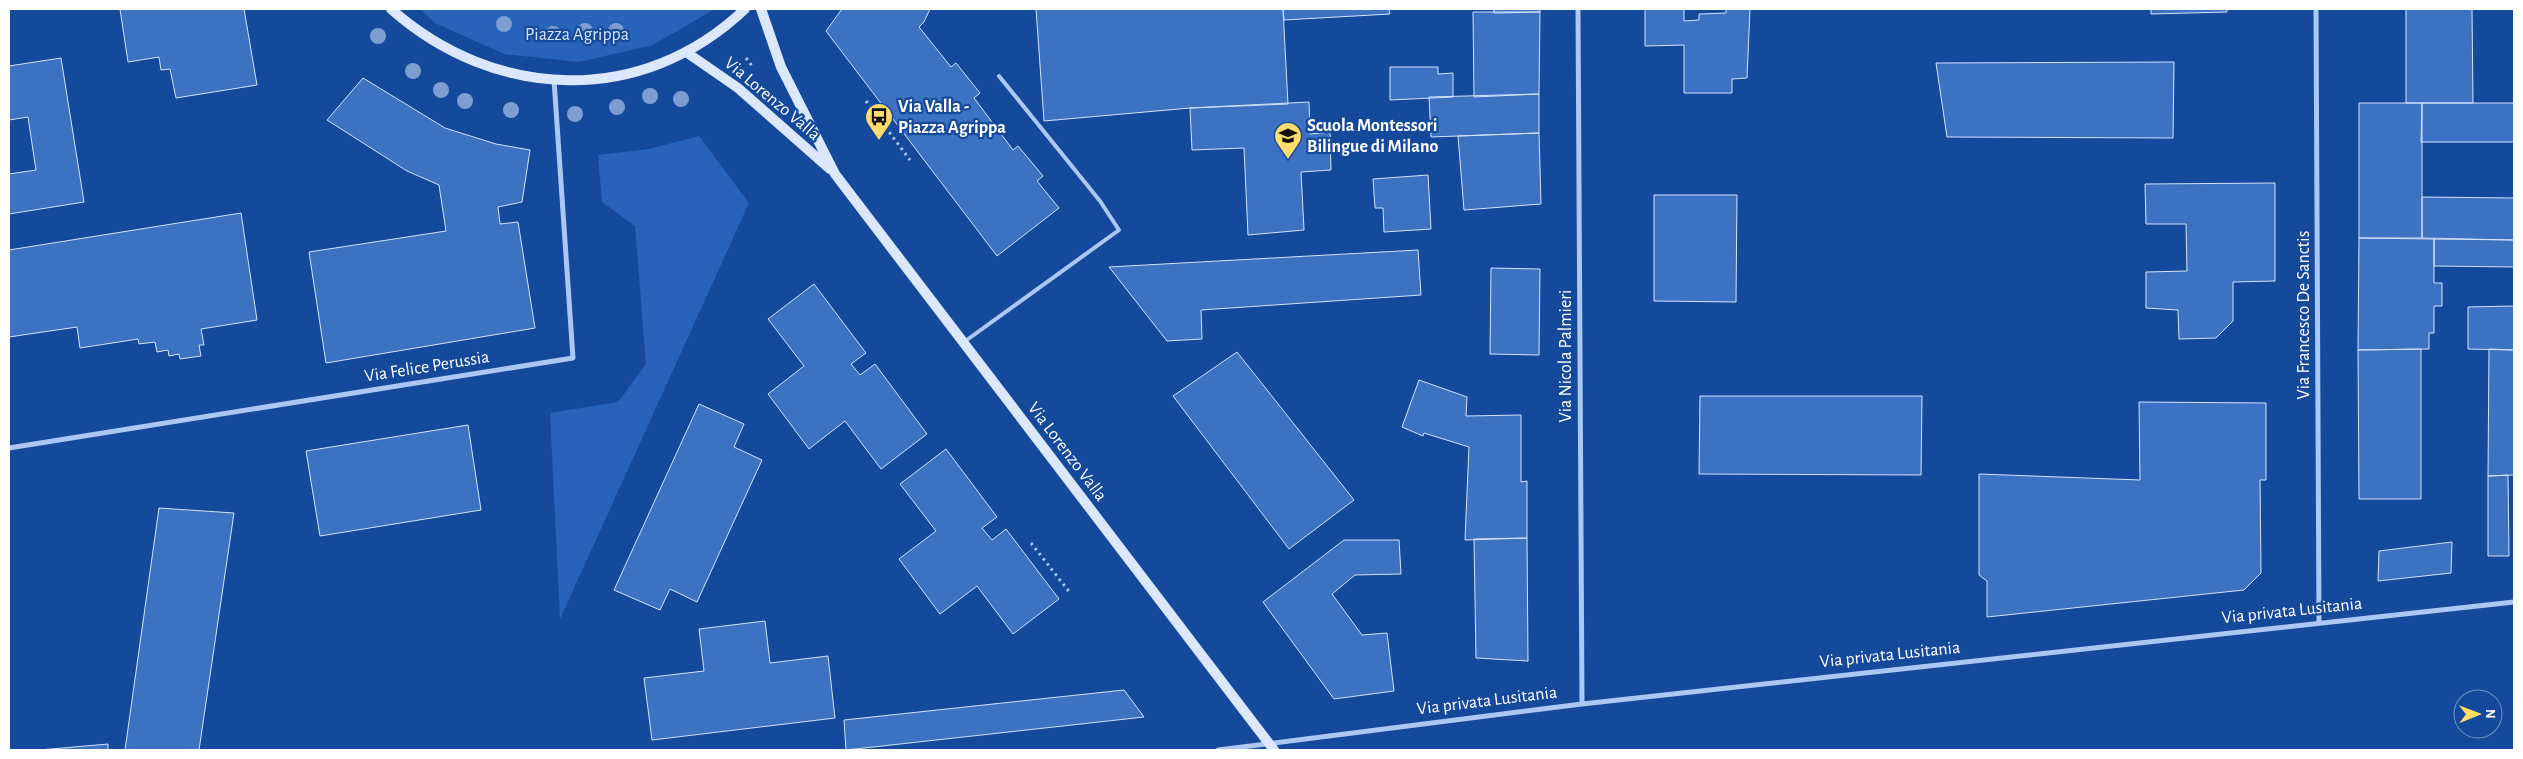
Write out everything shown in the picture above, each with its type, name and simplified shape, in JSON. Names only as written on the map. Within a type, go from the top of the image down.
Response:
[{"type":"main road","points":[[391,9],[435,43],[463,58],[516,75],[554,80],[604,78],[635,71],[686,52],[718,31],[745,9]]},
{"type":"main road","name":"Via Lorenzo Valla","points":[[761,9],[781,67],[835,174],[1271,747]]},
{"type":"main road","name":"Via Lorenzo Valla","points":[[686,52],[738,88],[835,174]]},
{"type":"street","name":"Via Nicola Palmieri","points":[[1578,9],[1582,704]]},
{"type":"street","name":"Via Francesco De Sanctis","points":[[2316,9],[2319,622]]},
{"type":"street","name":"Via Felice Perussia","points":[[9,448],[573,358],[554,80]]},
{"type":"street","name":"Via privata Lusitania","points":[[1218,750],[1271,747],[1582,704],[2514,602]]},
{"type":"lane","points":[[963,342],[1120,230],[1100,201],[999,76]]},
{"type":"path","points":[[866,101],[910,160]]},
{"type":"path","points":[[1031,543],[1071,594]]},
{"type":"green space","name":"Piazza Agrippa","points":[[420,9],[715,9],[653,45],[579,62],[504,54],[435,23]]},
{"type":"green space","points":[[699,136],[749,203],[560,619],[550,413],[618,402],[646,364],[635,226],[602,202],[598,155],[649,149]]},
{"type":"building","points":[[120,9],[244,9],[257,85],[176,98],[170,69],[161,70],[159,57],[128,62]]},
{"type":"building","points":[[842,9],[930,9],[924,22],[919,27],[951,67],[956,63],[980,93],[974,98],[1013,150],[1018,146],[1043,176],[1037,181],[1059,208],[997,256],[826,31]]},
{"type":"building","points":[[1036,9],[1283,9],[1288,104],[1190,108],[1044,121]]},
{"type":"building","points":[[1283,9],[1389,9],[1390,14],[1284,20]]},
{"type":"building","points":[[1494,9],[1540,9],[1540,12],[1494,13]]},
{"type":"building","points":[[1645,9],[1684,9],[1684,21],[1699,20],[1699,14],[1726,13],[1726,9],[1750,9],[1747,78],[1732,79],[1732,93],[1684,93],[1684,45],[1645,46]]},
{"type":"building","points":[[2151,9],[2227,9],[2227,12],[2151,14]]},
{"type":"building","points":[[2406,9],[2472,9],[2473,103],[2406,103]]},
{"type":"building","points":[[1473,12],[1540,12],[1539,94],[1474,97]]},
{"type":"building","points":[[61,58],[84,202],[9,214],[9,174],[36,170],[28,117],[9,120],[9,66]]},
{"type":"building","points":[[2174,62],[2173,138],[1947,137],[1936,63]]},
{"type":"building","points":[[1390,67],[1438,67],[1438,74],[1453,73],[1453,97],[1390,100]]},
{"type":"building","points":[[363,78],[445,128],[496,144],[530,150],[522,202],[498,207],[500,224],[518,222],[535,328],[326,363],[309,252],[446,231],[439,185],[407,171],[327,120]]},
{"type":"building","points":[[1539,94],[1539,133],[1431,137],[1429,97]]},
{"type":"building","name":"Scuola Montessori Bilingue di Milano","points":[[1309,102],[1310,134],[1330,132],[1331,170],[1301,172],[1304,230],[1248,235],[1244,148],[1192,150],[1190,108]]},
{"type":"building","points":[[2359,103],[2422,103],[2422,238],[2359,238]]},
{"type":"building","points":[[2422,103],[2514,103],[2514,142],[2421,142]]},
{"type":"building","points":[[1539,133],[1541,204],[1464,210],[1458,136]]},
{"type":"building","points":[[1428,175],[1431,229],[1384,232],[1383,208],[1375,208],[1373,179]]},
{"type":"building","points":[[2275,183],[2275,281],[2233,282],[2233,321],[2216,338],[2179,339],[2178,310],[2146,308],[2146,272],[2187,271],[2186,224],[2146,224],[2145,184]]},
{"type":"building","points":[[1654,195],[1737,195],[1736,302],[1654,301]]},
{"type":"building","points":[[2422,197],[2514,198],[2514,240],[2422,238]]},
{"type":"building","points":[[241,213],[257,320],[201,329],[204,345],[199,345],[201,356],[180,359],[179,354],[169,356],[168,350],[157,352],[155,342],[139,344],[138,339],[80,348],[77,327],[9,337],[9,250]]},
{"type":"building","points":[[2359,238],[2434,239],[2434,283],[2442,283],[2442,306],[2434,306],[2434,333],[2429,333],[2429,349],[2358,350]]},
{"type":"building","points":[[2434,239],[2514,240],[2514,267],[2434,266]]},
{"type":"building","points":[[1418,250],[1421,295],[1201,310],[1202,339],[1167,341],[1109,267]]},
{"type":"building","points":[[1491,268],[1540,269],[1539,355],[1490,354]]},
{"type":"building","points":[[814,284],[866,353],[851,364],[860,375],[875,364],[927,434],[881,469],[845,421],[809,449],[768,394],[804,366],[768,319]]},
{"type":"building","points":[[2514,306],[2514,350],[2468,349],[2468,307]]},
{"type":"building","points":[[2421,349],[2421,499],[2359,499],[2358,350]]},
{"type":"building","points":[[2489,349],[2514,350],[2514,475],[2488,476]]},
{"type":"building","points":[[1237,352],[1354,500],[1289,549],[1173,396]]},
{"type":"building","points":[[1419,380],[1467,397],[1466,416],[1521,415],[1521,482],[1527,481],[1527,538],[1465,540],[1469,447],[1424,433],[1423,436],[1402,427]]},
{"type":"building","points":[[1700,396],[1922,396],[1921,475],[1699,474]]},
{"type":"building","points":[[2139,402],[2266,403],[2266,480],[2260,480],[2261,573],[2244,590],[1987,617],[1987,581],[1979,575],[1979,474],[2140,480]]},
{"type":"building","points":[[699,404],[744,424],[734,447],[762,460],[697,602],[670,589],[660,610],[614,590]]},
{"type":"building","points":[[468,425],[481,510],[320,536],[306,451]]},
{"type":"building","points":[[946,449],[997,517],[982,528],[992,540],[1006,529],[1059,599],[1013,634],[977,586],[940,614],[899,559],[936,531],[900,484]]},
{"type":"building","points":[[2508,475],[2509,556],[2488,556],[2488,476]]},
{"type":"building","points":[[159,508],[234,513],[199,750],[125,750]]},
{"type":"building","points":[[1527,538],[1528,661],[1476,658],[1474,539]]},
{"type":"building","points":[[1344,540],[1399,540],[1401,574],[1355,575],[1332,594],[1362,635],[1387,633],[1394,691],[1334,699],[1263,602]]},
{"type":"building","points":[[2452,542],[2451,573],[2378,581],[2379,551]]},
{"type":"building","points":[[765,621],[770,663],[828,656],[835,718],[652,740],[644,678],[704,671],[699,629]]},
{"type":"building","points":[[1124,690],[1144,717],[846,750],[844,720]]},
{"type":"building","points":[[108,744],[108,750],[38,750],[51,749]]},
{"type":"place","name":"Via Valla - Piazza Agrippa","points":[[879,141]]},
{"type":"place","name":"Scuola Montessori Bilingue di Milano","points":[[1288,160]]}]
